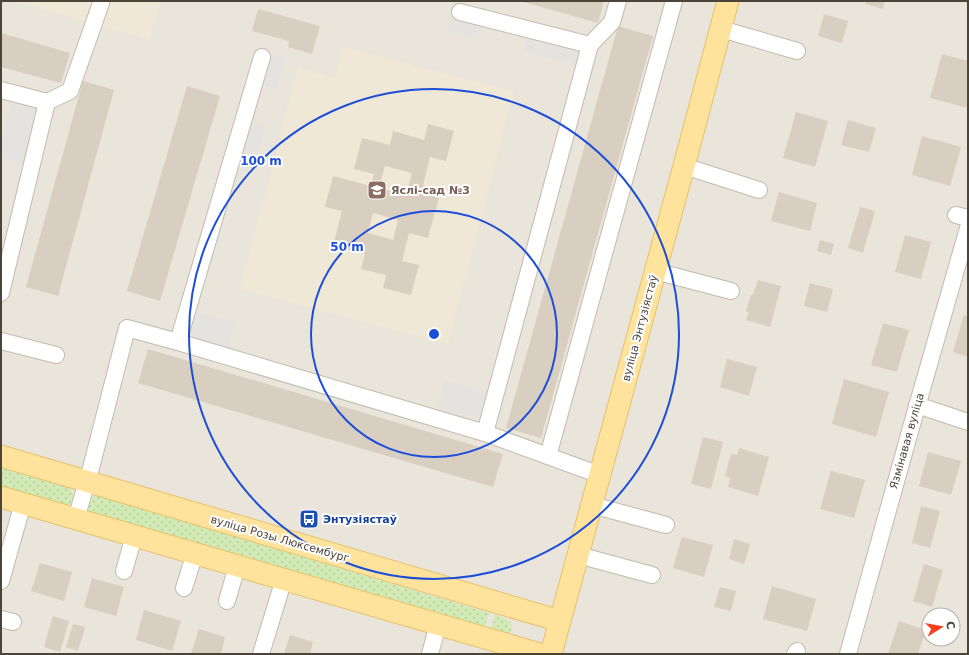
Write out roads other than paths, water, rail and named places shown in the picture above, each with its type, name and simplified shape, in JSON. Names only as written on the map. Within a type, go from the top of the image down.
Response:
[{"type":"main road","name":"вуліца Энтузіястаў","points":[[551,654],[728,1]]},
{"type":"main road","name":"вуліца Розы Люксембург","points":[[1,456],[560,621]]},
{"type":"main road","points":[[1,497],[438,624],[510,650],[540,654]]},
{"type":"street","points":[[485,433],[590,45],[612,22],[618,1]]},
{"type":"street","points":[[548,456],[674,1]]},
{"type":"street","points":[[1,90],[47,102],[70,91],[101,3]]},
{"type":"street","points":[[460,12],[590,45]]},
{"type":"street","points":[[721,28],[797,51]]},
{"type":"street","points":[[178,342],[262,56]]},
{"type":"street","points":[[2,285],[47,102]]},
{"type":"street","points":[[684,166],[758,190]]},
{"type":"street","name":"Язмінавая вуліца","points":[[848,654],[882,510],[911,412],[929,339],[961,236]]},
{"type":"street","points":[[655,271],[731,292]]},
{"type":"street","points":[[76,519],[127,328],[485,433],[600,475]]},
{"type":"street","points":[[1,341],[56,356]]},
{"type":"street","points":[[911,412],[968,422]]},
{"type":"street","points":[[1,582],[23,503]]},
{"type":"street","points":[[592,505],[666,525]]},
{"type":"street","points":[[124,571],[134,536]]},
{"type":"street","points":[[184,588],[195,554]]},
{"type":"street","points":[[578,555],[652,575]]},
{"type":"street","points":[[227,600],[237,566]]},
{"type":"street","points":[[261,654],[284,579]]},
{"type":"street","points":[[430,654],[438,624]]},
{"type":"place","name":"Яслі-сад №3","points":[[377,190]]},
{"type":"place","name":"Энтузіястаў","points":[[309,519]]}]
